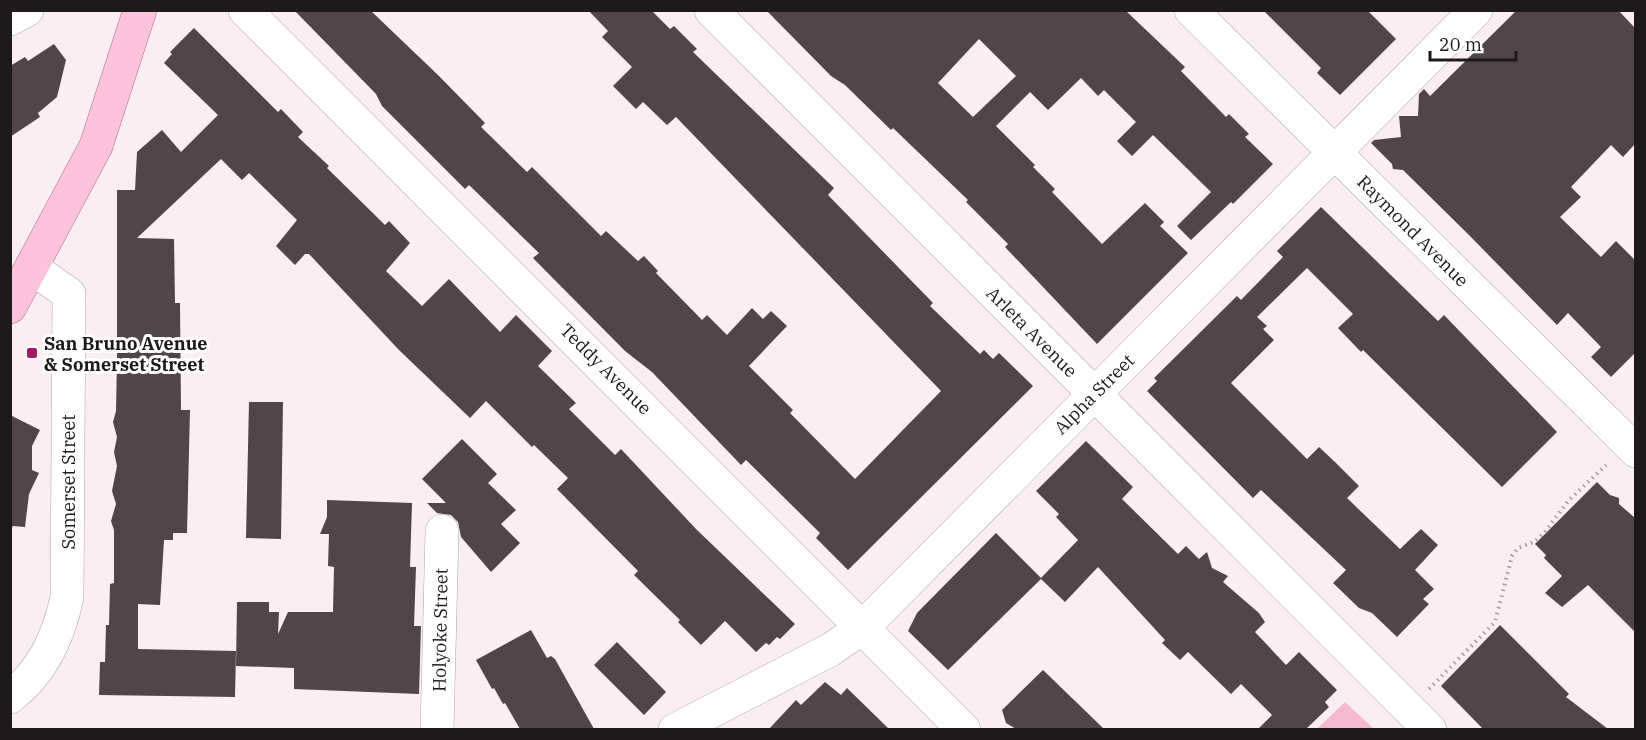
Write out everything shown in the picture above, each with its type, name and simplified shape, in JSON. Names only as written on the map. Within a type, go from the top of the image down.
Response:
[{"type":"main road","points":[[10,308],[96,146],[141,10]]},
{"type":"street","points":[[10,18],[27,10]]},
{"type":"street","name":"Teddy Avenue","points":[[245,10],[964,729]]},
{"type":"street","name":"Arleta Avenue","points":[[711,10],[1420,719]]},
{"type":"street","name":"Raymond Avenue","points":[[1191,10],[1632,447]]},
{"type":"street","name":"Alpha Street","points":[[675,729],[830,650],[862,628],[1335,155],[1476,10]]},
{"type":"street","name":"Somerset Street","points":[[10,697],[31,677],[50,651],[61,626],[67,597],[69,294],[32,268]]},
{"type":"street","name":"Holyoke Street","points":[[437,729],[442,531]]},
{"type":"path","points":[[1420,719],[1495,622],[1512,556],[1518,549],[1534,542],[1545,532],[1568,501],[1632,447]]},
{"type":"shaded area","points":[[1345,702],[1374,729],[1317,729]]},
{"type":"building","points":[[294,10],[370,10],[485,123],[481,127],[527,172],[532,167],[601,236],[606,231],[638,261],[644,256],[658,271],[656,273],[702,320],[707,315],[727,335],[752,308],[763,319],[771,311],[787,326],[749,366],[793,410],[790,413],[855,479],[941,391],[676,117],[667,125],[643,102],[636,109],[613,86],[632,67],[602,37],[608,31],[588,10],[651,10],[670,29],[674,26],[697,49],[693,52],[834,188],[828,195],[933,303],[930,306],[980,354],[984,350],[993,359],[999,353],[1033,386],[848,570],[816,538],[820,533],[746,460],[741,465],[652,372],[625,351],[533,258],[539,253],[469,185],[465,189],[382,106],[376,94]]},
{"type":"building","points":[[766,10],[1125,10],[1185,67],[1181,71],[1226,117],[1229,114],[1249,134],[1245,137],[1273,164],[1233,204],[1231,202],[1191,240],[1177,226],[1211,192],[1153,135],[1132,156],[1117,141],[1136,122],[1104,90],[1098,96],[1081,78],[1048,110],[1030,92],[996,126],[1035,165],[1033,167],[1055,189],[1052,192],[1102,244],[1145,203],[1164,222],[1160,226],[1188,253],[1097,344],[1005,247],[1008,244],[966,202],[968,200],[893,128],[891,130],[845,85],[831,76]],"holes":[[[979,39],[1016,76],[973,117],[938,83]]]},
{"type":"building","points":[[1263,10],[1367,10],[1396,39],[1340,95],[1317,73],[1321,68]]},
{"type":"building","points":[[1517,10],[1618,10],[1635,28],[1635,144],[1623,157],[1611,145],[1571,187],[1581,197],[1560,217],[1601,257],[1616,241],[1635,260],[1635,353],[1611,377],[1591,357],[1601,347],[1568,313],[1557,325],[1403,170],[1393,169],[1392,164],[1371,143],[1374,140],[1401,137],[1399,116],[1418,116],[1419,94],[1424,89],[1430,96]]},
{"type":"building","points":[[194,28],[278,112],[281,109],[303,132],[298,137],[329,166],[327,168],[385,225],[389,221],[410,243],[386,271],[422,306],[449,279],[500,332],[516,315],[552,351],[538,366],[576,403],[569,409],[615,455],[621,449],[696,529],[795,624],[780,639],[777,637],[769,645],[766,643],[756,652],[725,621],[701,645],[678,622],[680,620],[634,575],[638,571],[557,489],[568,478],[534,445],[532,447],[486,401],[470,418],[399,350],[309,254],[305,254],[295,265],[276,246],[297,220],[249,173],[242,180],[221,159],[137,238],[174,239],[175,303],[180,303],[181,410],[190,410],[187,533],[173,533],[173,540],[164,540],[160,605],[138,604],[138,649],[236,651],[235,697],[99,695],[100,662],[105,662],[106,625],[109,625],[110,584],[114,583],[114,530],[111,521],[116,504],[112,491],[117,466],[114,452],[117,437],[113,422],[116,411],[117,359],[117,190],[135,190],[137,152],[162,130],[181,152],[218,115],[164,63],[172,54],[170,52]]},
{"type":"building","points":[[54,44],[66,60],[57,97],[38,113],[40,117],[10,137],[10,66],[25,57],[28,61]]},
{"type":"building","points":[[1321,207],[1438,321],[1444,315],[1557,432],[1502,487],[1338,328],[1353,314],[1307,268],[1257,317],[1267,326],[1263,329],[1274,340],[1231,383],[1307,459],[1319,447],[1335,462],[1359,486],[1347,498],[1400,549],[1421,529],[1438,545],[1415,570],[1434,589],[1423,599],[1429,604],[1397,637],[1372,613],[1359,608],[1333,583],[1346,570],[1261,490],[1253,498],[1147,391],[1157,381],[1154,378],[1237,296],[1241,300],[1283,257],[1277,251]]},
{"type":"building","points":[[249,402],[283,402],[281,539],[246,538]]},
{"type":"building","points":[[10,415],[40,430],[32,446],[32,470],[39,473],[29,494],[25,527],[13,526],[10,531]]},
{"type":"building","points":[[462,439],[497,474],[488,483],[516,510],[501,524],[520,543],[491,572],[461,537],[458,522],[451,515],[437,513],[427,503],[446,503],[422,479]]},
{"type":"building","points":[[1086,441],[1133,487],[1122,499],[1178,554],[1186,546],[1199,559],[1207,552],[1212,568],[1228,576],[1223,582],[1259,613],[1265,622],[1255,632],[1286,665],[1299,652],[1337,690],[1325,702],[1329,707],[1306,729],[1258,729],[1272,715],[1241,684],[1231,694],[1188,652],[1180,660],[1162,643],[1165,640],[1098,567],[1065,602],[1041,579],[948,670],[908,631],[917,613],[996,533],[1041,578],[1078,540],[1056,517],[1059,514],[1036,491]]},
{"type":"building","points":[[1597,482],[1610,495],[1619,498],[1619,504],[1635,518],[1635,632],[1588,585],[1562,607],[1545,593],[1562,576],[1544,558],[1546,555],[1535,544]]},
{"type":"building","points":[[327,500],[412,503],[410,567],[416,567],[414,626],[421,626],[419,694],[294,689],[294,668],[236,666],[237,602],[269,602],[269,612],[279,612],[278,634],[288,612],[333,612],[334,567],[328,566],[329,534],[320,534],[327,517]]},
{"type":"building","points":[[1500,625],[1569,694],[1566,697],[1608,729],[1483,729],[1441,686]]},
{"type":"building","points":[[531,630],[547,658],[551,656],[555,659],[594,729],[520,729],[505,703],[503,704],[494,688],[492,689],[476,660]]},
{"type":"building","points":[[617,642],[666,692],[644,715],[594,665]]},
{"type":"building","points":[[1043,670],[1104,729],[1016,729],[1006,723],[1002,710]]},
{"type":"building","points":[[825,682],[841,695],[847,688],[889,729],[769,729],[796,700],[801,705]]},
{"type":"place","name":"San Bruno Avenue & Somerset Street","points":[[32,353]]}]
